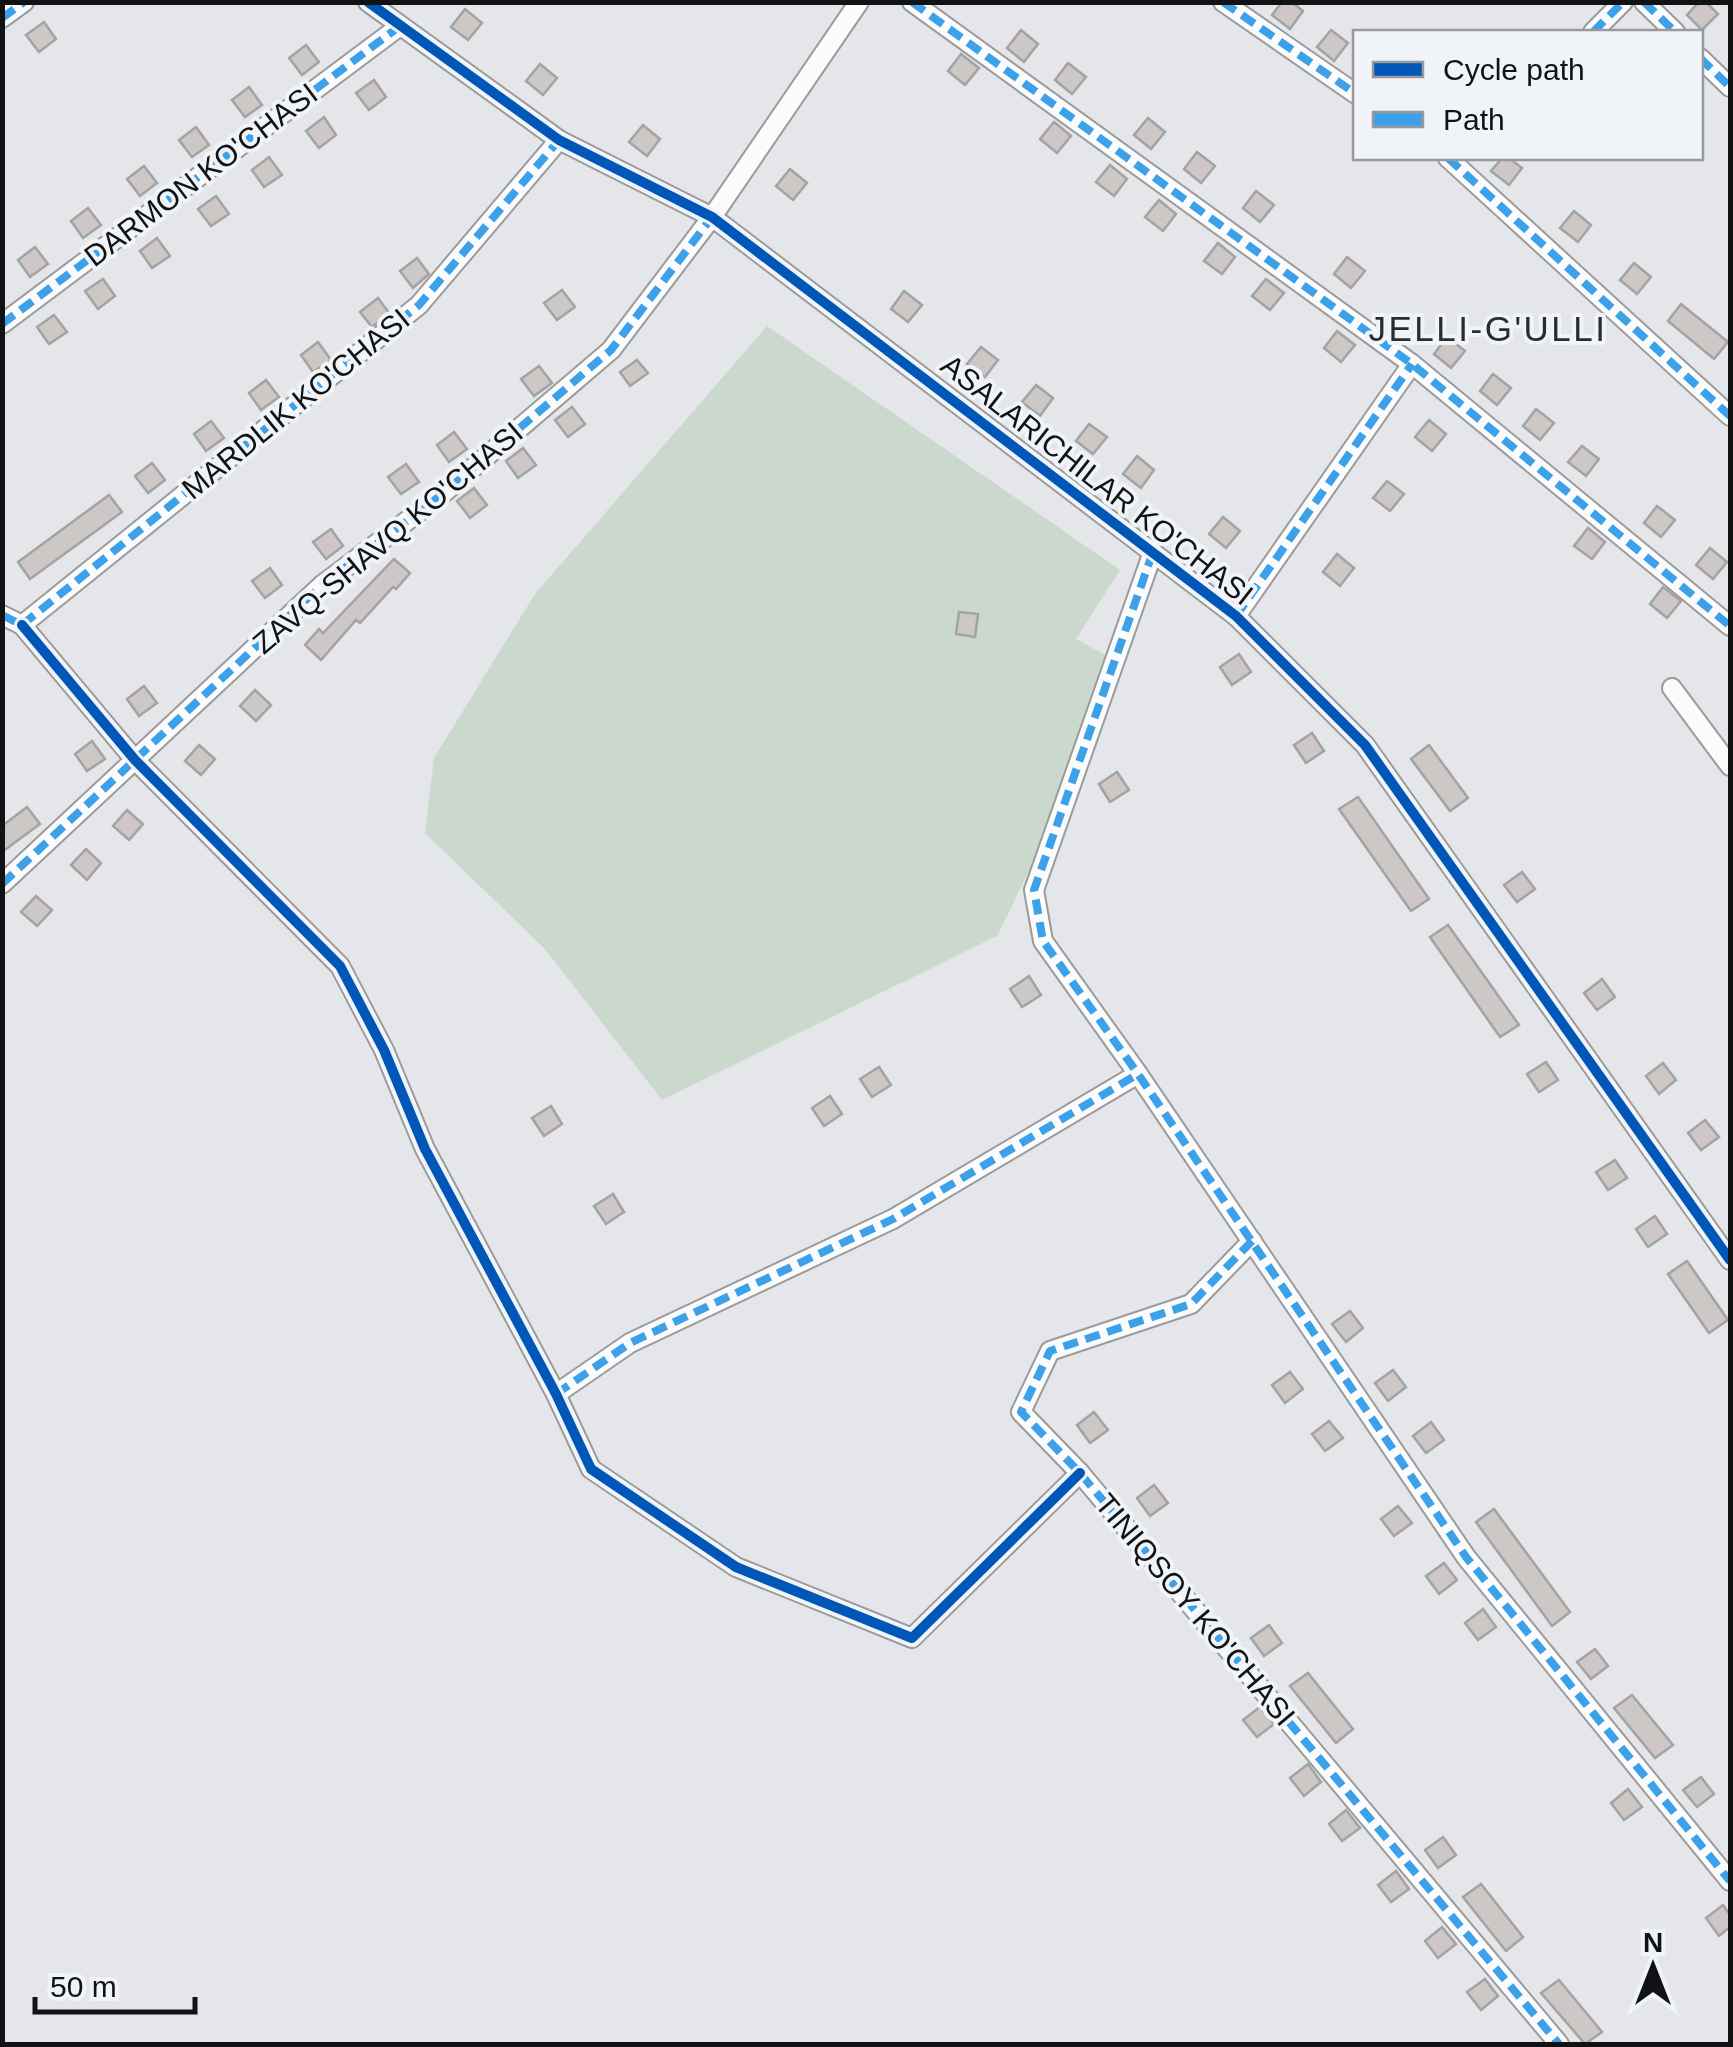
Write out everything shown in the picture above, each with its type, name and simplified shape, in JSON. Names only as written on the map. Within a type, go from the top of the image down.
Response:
[{"type":"street","points":[[2,18],[24,2]]},
{"type":"street","name":"ASALARICHILAR KO'CHASI","points":[[368,2],[559,140],[712,217],[1236,616],[1365,745],[1730,1260]]},
{"type":"street","name":"ZAVQ-SHAVQ KO'CHASI","points":[[2,884],[322,585],[440,496],[611,350],[712,217],[859,2]]},
{"type":"street","points":[[912,2],[1412,364],[1730,626]]},
{"type":"street","points":[[1223,2],[1353,92]]},
{"type":"street","points":[[1644,2],[1672,30]]},
{"type":"street","points":[[1595,30],[1617,4]]},
{"type":"street","name":"DARMON KO'CHASI","points":[[2,324],[400,26]]},
{"type":"street","points":[[1703,61],[1730,88]]},
{"type":"street","name":"MARDLIK KO'CHASI","points":[[22,626],[418,305],[559,140]]},
{"type":"street","points":[[1457,160],[1730,416]]},
{"type":"street","points":[[1236,616],[1412,364]]},
{"type":"street","points":[[1152,552],[1034,890],[1043,941],[1138,1074],[1466,1557],[1730,1881]]},
{"type":"street","points":[[2,615],[22,626],[135,760],[340,966],[384,1050],[425,1150],[592,1469],[736,1566],[912,1638],[1080,1473]]},
{"type":"street","points":[[1672,688],[1730,766]]},
{"type":"street","points":[[556,1394],[630,1343],[892,1219],[1138,1074]]},
{"type":"street","name":"TINIQSOY KO'CHASI","points":[[1252,1241],[1191,1304],[1050,1351],[1022,1412],[1080,1473],[1559,2044]]},
{"type":"shaded area","points":[[767,326],[1120,570],[1076,639],[1107,656],[1057,814],[997,936],[662,1100],[545,949],[425,833],[434,758],[535,594]]},
{"type":"building","points":[[1282,2],[1292,2],[1303,11],[1290,29],[1272,15]]},
{"type":"building","points":[[1699,2],[1706,2],[1718,14],[1702,30],[1687,15]]},
{"type":"building","points":[[465,9],[482,23],[468,40],[451,27]]},
{"type":"building","points":[[44,22],[56,39],[39,52],[26,35]]},
{"type":"building","points":[[1021,30],[1038,44],[1024,62],[1007,48]]},
{"type":"building","points":[[1331,30],[1348,43],[1334,61],[1317,47]]},
{"type":"building","points":[[306,45],[319,62],[302,75],[289,58]]},
{"type":"building","points":[[961,54],[979,68],[965,85],[948,71]]},
{"type":"building","points":[[1068,63],[1086,77],[1072,94],[1055,80]]},
{"type":"building","points":[[540,64],[557,78],[543,95],[526,81]]},
{"type":"building","points":[[374,80],[386,97],[369,110],[356,93]]},
{"type":"building","points":[[249,87],[262,105],[245,117],[232,100]]},
{"type":"building","points":[[324,117],[336,135],[319,148],[306,131]]},
{"type":"building","points":[[1148,118],[1165,132],[1151,149],[1134,135]]},
{"type":"building","points":[[1054,122],[1071,136],[1057,153],[1040,139]]},
{"type":"building","points":[[643,125],[660,139],[647,156],[629,142]]},
{"type":"building","points":[[196,127],[209,145],[192,157],[179,140]]},
{"type":"building","points":[[1197,152],[1215,166],[1201,183],[1184,169]]},
{"type":"building","points":[[269,157],[282,175],[264,187],[252,170]]},
{"type":"building","points":[[1500,160],[1512,160],[1522,168],[1509,185],[1491,171]]},
{"type":"building","points":[[1110,165],[1127,179],[1114,196],[1096,182]]},
{"type":"building","points":[[144,166],[157,183],[140,196],[127,179]]},
{"type":"building","points":[[790,169],[807,183],[793,200],[776,186]]},
{"type":"building","points":[[1256,191],[1274,205],[1260,222],[1243,208]]},
{"type":"building","points":[[216,196],[229,214],[211,226],[198,209]]},
{"type":"building","points":[[1159,200],[1176,214],[1163,231],[1145,217]]},
{"type":"building","points":[[88,208],[101,225],[83,238],[71,221]]},
{"type":"building","points":[[1574,211],[1591,225],[1578,242],[1560,228]]},
{"type":"building","points":[[157,238],[170,256],[152,268],[140,251]]},
{"type":"building","points":[[1218,243],[1235,257],[1222,274],[1204,261]]},
{"type":"building","points":[[35,247],[48,264],[30,277],[18,260]]},
{"type":"building","points":[[1347,257],[1365,271],[1351,288],[1334,274]]},
{"type":"building","points":[[417,258],[429,274],[413,288],[400,271]]},
{"type":"building","points":[[1634,263],[1651,277],[1637,294],[1620,280]]},
{"type":"building","points":[[103,279],[115,296],[98,309],[85,291]]},
{"type":"building","points":[[1266,279],[1284,293],[1270,310],[1252,296]]},
{"type":"building","points":[[562,290],[575,307],[557,320],[544,303]]},
{"type":"building","points":[[904,291],[922,305],[908,322],[891,309]]},
{"type":"building","points":[[378,298],[389,313],[372,327],[360,312]]},
{"type":"building","points":[[1681,304],[1728,342],[1714,359],[1668,321]]},
{"type":"building","points":[[54,315],[67,332],[49,344],[37,327]]},
{"type":"building","points":[[1337,331],[1355,345],[1341,362],[1324,348]]},
{"type":"building","points":[[1447,337],[1465,351],[1451,368],[1434,354]]},
{"type":"building","points":[[318,342],[331,360],[313,372],[301,355]]},
{"type":"building","points":[[981,347],[998,360],[985,377],[967,364]]},
{"type":"building","points":[[637,360],[648,373],[630,386],[620,372]]},
{"type":"building","points":[[539,366],[552,383],[534,396],[521,379]]},
{"type":"building","points":[[1493,374],[1511,388],[1497,405],[1480,391]]},
{"type":"building","points":[[266,380],[279,397],[261,410],[249,393]]},
{"type":"building","points":[[1036,385],[1053,398],[1040,416],[1022,402]]},
{"type":"building","points":[[572,407],[585,424],[568,437],[555,420]]},
{"type":"building","points":[[1536,409],[1554,423],[1540,440],[1523,426]]},
{"type":"building","points":[[1429,420],[1446,434],[1432,451],[1415,437]]},
{"type":"building","points":[[211,421],[224,438],[206,451],[194,434]]},
{"type":"building","points":[[1089,424],[1107,437],[1093,454],[1076,441]]},
{"type":"building","points":[[454,432],[467,449],[449,462],[437,445]]},
{"type":"building","points":[[1582,446],[1599,459],[1586,476],[1568,462]]},
{"type":"building","points":[[523,448],[536,465],[518,478],[506,461]]},
{"type":"building","points":[[1137,456],[1154,470],[1141,488],[1123,474]]},
{"type":"building","points":[[152,463],[165,480],[148,493],[135,476]]},
{"type":"building","points":[[406,464],[419,482],[401,494],[388,477]]},
{"type":"building","points":[[1387,481],[1404,494],[1390,511],[1373,498]]},
{"type":"building","points":[[474,488],[487,505],[470,518],[457,501]]},
{"type":"building","points":[[109,495],[122,512],[30,579],[18,562]]},
{"type":"building","points":[[1657,506],[1675,520],[1661,537],[1644,523]]},
{"type":"building","points":[[1223,517],[1240,531],[1226,548],[1209,534]]},
{"type":"building","points":[[1588,528],[1605,542],[1592,559],[1574,546]]},
{"type":"building","points":[[331,529],[343,546],[326,559],[313,542]]},
{"type":"building","points":[[1710,548],[1727,562],[1713,579],[1696,565]]},
{"type":"building","points":[[1337,554],[1354,568],[1340,586],[1323,572]]},
{"type":"building","points":[[394,559],[410,573],[360,623],[356,620],[321,660],[305,645],[319,629],[323,633]]},
{"type":"building","points":[[270,568],[282,585],[265,598],[252,581]]},
{"type":"building","points":[[1663,587],[1681,601],[1667,618],[1650,604]]},
{"type":"building","points":[[959,612],[978,614],[975,637],[956,634]]},
{"type":"building","points":[[1239,654],[1251,672],[1232,685],[1220,667]]},
{"type":"building","points":[[144,686],[157,703],[139,716],[127,699]]},
{"type":"building","points":[[255,690],[271,705],[256,721],[240,706]]},
{"type":"building","points":[[1312,733],[1324,751],[1306,763],[1294,745]]},
{"type":"building","points":[[92,741],[105,759],[87,771],[75,754]]},
{"type":"building","points":[[199,745],[215,759],[201,775],[185,761]]},
{"type":"building","points":[[1429,745],[1468,798],[1450,811],[1411,759]]},
{"type":"building","points":[[1117,772],[1129,790],[1110,802],[1099,784]]},
{"type":"building","points":[[1358,797],[1429,899],[1411,911],[1339,809]]},
{"type":"building","points":[[27,807],[40,824],[2,852],[2,826]]},
{"type":"building","points":[[127,810],[143,824],[129,840],[113,826]]},
{"type":"building","points":[[86,849],[101,863],[87,880],[71,865]]},
{"type":"building","points":[[1522,872],[1535,889],[1517,902],[1504,885]]},
{"type":"building","points":[[36,896],[52,910],[37,926],[21,912]]},
{"type":"building","points":[[1448,925],[1519,1025],[1500,1037],[1430,937]]},
{"type":"building","points":[[1029,976],[1041,995],[1022,1007],[1010,989]]},
{"type":"building","points":[[1602,979],[1615,997],[1597,1010],[1584,993]]},
{"type":"building","points":[[1546,1062],[1558,1080],[1539,1092],[1527,1074]]},
{"type":"building","points":[[1663,1063],[1676,1080],[1659,1094],[1646,1076]]},
{"type":"building","points":[[879,1067],[891,1085],[872,1097],[860,1079]]},
{"type":"building","points":[[830,1096],[842,1114],[824,1126],[812,1108]]},
{"type":"building","points":[[551,1106],[562,1124],[544,1136],[532,1118]]},
{"type":"building","points":[[1705,1120],[1719,1137],[1701,1150],[1688,1133]]},
{"type":"building","points":[[1615,1160],[1627,1178],[1608,1190],[1596,1172]]},
{"type":"building","points":[[613,1194],[624,1212],[606,1224],[594,1206]]},
{"type":"building","points":[[1655,1216],[1667,1234],[1648,1247],[1636,1229]]},
{"type":"building","points":[[1687,1261],[1728,1320],[1709,1333],[1668,1274]]},
{"type":"building","points":[[1350,1311],[1363,1328],[1346,1342],[1332,1324]]},
{"type":"building","points":[[1393,1370],[1406,1387],[1388,1401],[1375,1383]]},
{"type":"building","points":[[1290,1372],[1303,1389],[1285,1403],[1272,1385]]},
{"type":"building","points":[[1094,1412],[1108,1430],[1090,1443],[1077,1425]]},
{"type":"building","points":[[1329,1421],[1343,1438],[1325,1451],[1312,1434]]},
{"type":"building","points":[[1431,1422],[1444,1440],[1426,1453],[1413,1436]]},
{"type":"building","points":[[1154,1485],[1168,1503],[1150,1516],[1137,1498]]},
{"type":"building","points":[[1398,1506],[1412,1523],[1394,1536],[1381,1519]]},
{"type":"building","points":[[1494,1509],[1570,1612],[1552,1626],[1476,1522]]},
{"type":"building","points":[[1444,1563],[1457,1580],[1439,1594],[1426,1576]]},
{"type":"building","points":[[1483,1609],[1496,1627],[1478,1640],[1465,1623]]},
{"type":"building","points":[[1269,1625],[1282,1643],[1264,1656],[1251,1638]]},
{"type":"building","points":[[1595,1649],[1608,1666],[1591,1679],[1577,1662]]},
{"type":"building","points":[[1308,1673],[1353,1729],[1336,1743],[1290,1686]]},
{"type":"building","points":[[1632,1695],[1673,1745],[1655,1758],[1614,1708]]},
{"type":"building","points":[[1260,1707],[1274,1724],[1257,1737],[1243,1720]]},
{"type":"building","points":[[1308,1764],[1321,1782],[1304,1796],[1290,1778]]},
{"type":"building","points":[[1701,1777],[1714,1794],[1697,1807],[1683,1790]]},
{"type":"building","points":[[1628,1789],[1642,1807],[1624,1820],[1611,1803]]},
{"type":"building","points":[[1346,1810],[1360,1828],[1342,1841],[1329,1824]]},
{"type":"building","points":[[1443,1837],[1456,1855],[1438,1868],[1425,1850]]},
{"type":"building","points":[[1396,1871],[1409,1889],[1391,1902],[1378,1885]]},
{"type":"building","points":[[1481,1884],[1523,1937],[1506,1951],[1463,1897]]},
{"type":"building","points":[[1723,1905],[1730,1915],[1730,1927],[1719,1936],[1706,1918]]},
{"type":"building","points":[[1442,1927],[1456,1944],[1438,1958],[1425,1941]]},
{"type":"building","points":[[1485,1979],[1498,1996],[1481,2010],[1467,1992]]},
{"type":"building","points":[[1559,1980],[1602,2032],[1585,2044],[1541,1993]]},
{"type":"marked path","points":[[2,18],[24,2]]},
{"type":"marked path","points":[[912,2],[1412,364],[1730,626]]},
{"type":"marked path","points":[[1223,2],[1353,92]]},
{"type":"marked path","points":[[1595,30],[1623,2]]},
{"type":"marked path","points":[[1644,2],[1673,30]]},
{"type":"marked path","points":[[2,324],[400,26]]},
{"type":"marked path","points":[[1703,61],[1730,87]]},
{"type":"marked path","points":[[2,615],[22,625],[419,305],[559,140]]},
{"type":"marked path","points":[[1450,160],[1730,416]]},
{"type":"marked path","points":[[2,884],[322,585],[440,496],[611,350],[712,217]]},
{"type":"marked path","points":[[1236,616],[1412,364]]},
{"type":"marked path","points":[[1153,552],[1034,890],[1043,941],[1138,1074],[1466,1557],[1730,1881]]},
{"type":"marked path","points":[[556,1394],[630,1343],[893,1219],[1138,1074]]},
{"type":"marked path","points":[[1252,1241],[1191,1304],[1050,1351],[1021,1412],[1080,1473],[1559,2044]]},
{"type":"cycle path","points":[[368,2],[559,140],[712,217],[1236,616],[1365,745],[1730,1260]]},
{"type":"cycle path","points":[[22,625],[135,760],[340,966],[384,1050],[425,1149],[556,1394],[591,1469],[736,1567],[912,1638],[1080,1473]]},
{"type":"district","name":"JELLI-G'ULLI","points":[[1488,329]]}]
